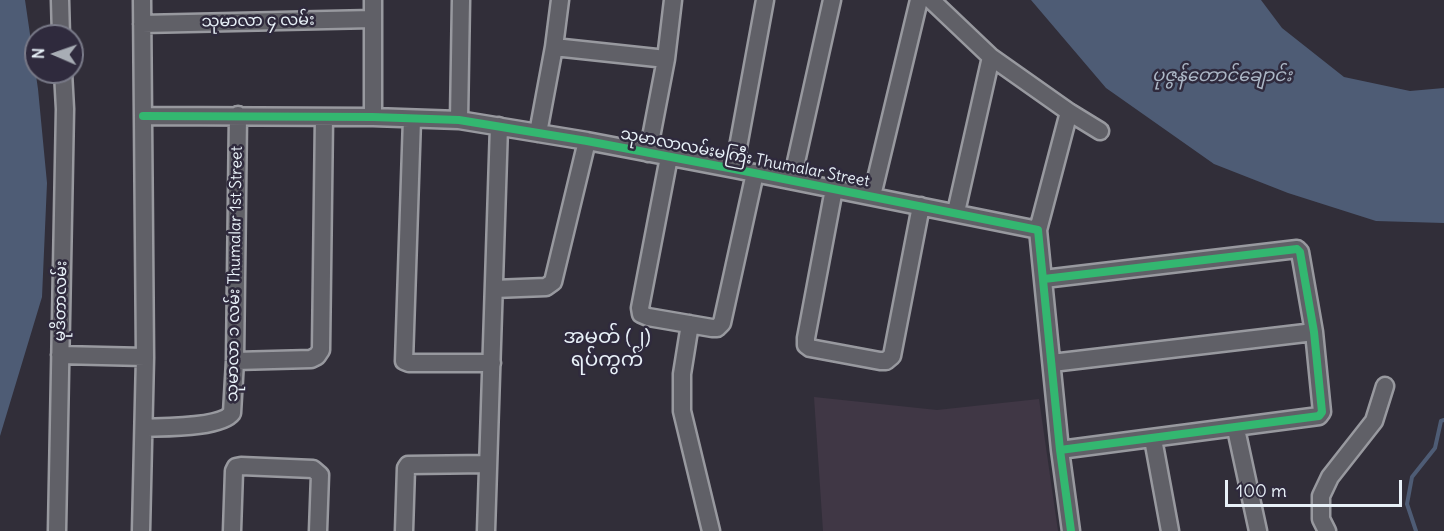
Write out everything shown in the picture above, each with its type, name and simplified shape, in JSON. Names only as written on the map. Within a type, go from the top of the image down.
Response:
[{"type":"street","points":[[60,0],[61,24]]},
{"type":"street","points":[[141,531],[145,357],[142,0]]},
{"type":"street","points":[[373,0],[373,117]]},
{"type":"street","points":[[459,120],[461,0]]},
{"type":"street","points":[[538,133],[560,0]]},
{"type":"street","points":[[648,153],[666,59],[673,0]]},
{"type":"street","points":[[734,169],[765,0]]},
{"type":"street","points":[[792,180],[832,0]]},
{"type":"street","points":[[872,196],[919,0]]},
{"type":"street","points":[[931,0],[991,57],[1100,131]]},
{"type":"street","name":"သုမာလာ ၄ လမ်း","points":[[142,24],[373,19]]},
{"type":"street","points":[[554,47],[666,59]]},
{"type":"street","points":[[956,212],[991,57]]},
{"type":"street","name":"မုဒိတာလမ်း","points":[[57,531],[64,84]]},
{"type":"street","points":[[1069,112],[1038,230],[1060,450],[1071,531]]},
{"type":"street","name":"သုမာလာလမ်းမကြီး Thumalar Street","points":[[143,116],[238,115],[459,120],[587,141],[1038,230]]},
{"type":"street","name":"သုမာလာ ၁ လမ်း Thumalar 1st Street","points":[[144,428],[217,422],[228,418],[232,413],[235,361],[238,115]]},
{"type":"street","points":[[235,361],[310,359],[317,356],[321,350],[324,117]]},
{"type":"street","points":[[412,118],[404,361],[409,363],[492,363]]},
{"type":"street","points":[[486,531],[499,126]]},
{"type":"street","points":[[494,289],[546,287],[553,282],[587,141]]},
{"type":"street","points":[[669,157],[640,308],[641,314],[690,324],[717,328],[722,324],[755,173]]},
{"type":"street","points":[[834,189],[806,345],[810,348],[880,361],[892,356],[921,206]]},
{"type":"street","points":[[1044,279],[1296,249],[1299,252],[1314,332],[1322,412],[1319,416],[1236,429],[1060,450]]},
{"type":"street","points":[[690,324],[682,374],[682,411],[711,531]]},
{"type":"street","points":[[1052,363],[1314,332]]},
{"type":"street","points":[[60,355],[145,357]]},
{"type":"street","points":[[1327,531],[1321,519],[1321,496],[1330,477],[1374,421],[1385,386]]},
{"type":"street","points":[[1236,429],[1258,531]]},
{"type":"street","points":[[1153,439],[1170,531]]},
{"type":"street","points":[[404,531],[406,468],[408,465],[488,465]]},
{"type":"street","points":[[232,531],[236,467],[318,471],[320,475],[318,531]]},
{"type":"shaded area","points":[[814,397],[937,410],[1039,399],[1058,531],[823,531]]},
{"type":"water","points":[[0,0],[25,0],[29,24],[24,24],[24,84],[37,84],[47,183],[42,297],[0,436]]},
{"type":"water","name":"ပုဇွန်တောင်ချောင်း","points":[[1031,0],[1261,0],[1282,28],[1344,77],[1410,91],[1444,88],[1444,223],[1376,221],[1288,193],[1214,164],[1106,88]]},
{"type":"waterway","points":[[1416,531],[1407,504],[1412,477],[1435,448],[1441,421],[1444,420]]},
{"type":"cycle path","points":[[143,116],[373,117],[459,120],[587,141],[1038,230],[1060,450],[1071,531]]},
{"type":"cycle path","points":[[1044,279],[1297,249],[1300,252],[1314,332],[1322,412],[1319,416],[1060,450]]},
{"type":"district","name":"အမှတ် (၂) ရပ်ကွက်","points":[[607,348]]}]
